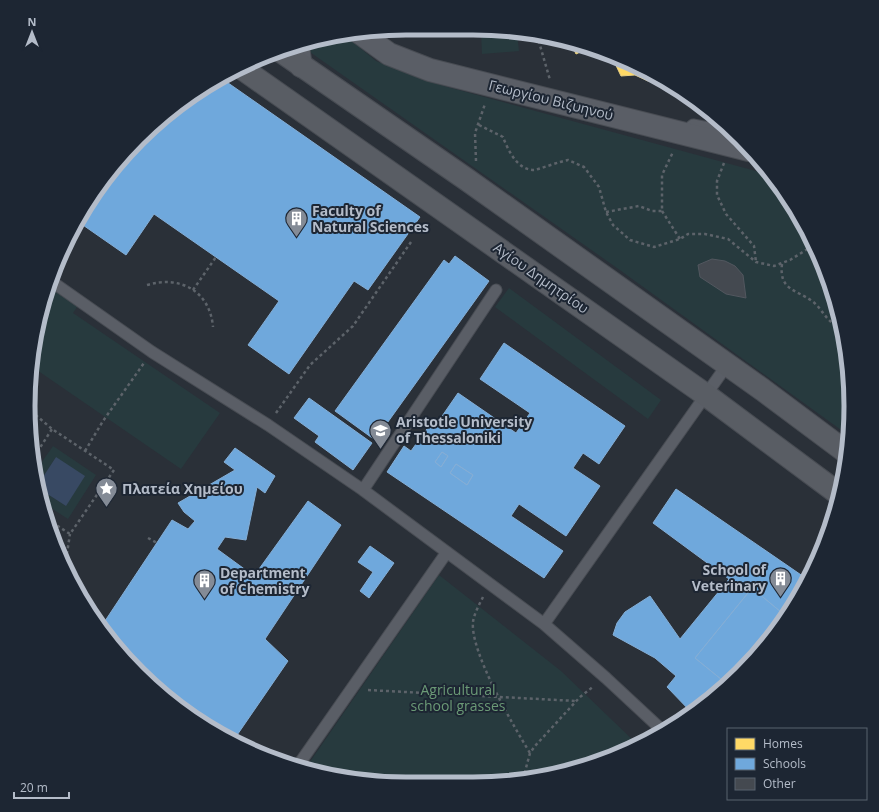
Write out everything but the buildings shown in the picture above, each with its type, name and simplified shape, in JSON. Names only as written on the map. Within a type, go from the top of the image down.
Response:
[{"type":"main road","points":[[299,56],[466,179],[728,365],[841,449]]},
{"type":"main road","name":"Αγίου Δημητρίου","points":[[247,71],[706,395],[834,490]]},
{"type":"street","name":"Γεωργίου Βιζυηνού","points":[[366,37],[389,54],[414,64],[737,146]]},
{"type":"lane","points":[[56,284],[152,352],[268,425],[363,490],[544,624],[606,678],[658,727]]},
{"type":"lane","points":[[363,490],[496,290]]},
{"type":"lane","points":[[544,624],[728,365]]},
{"type":"lane","points":[[301,761],[447,552]]},
{"type":"path","points":[[539,41],[556,100]]},
{"type":"path","points":[[476,163],[475,133],[479,125],[486,99]]},
{"type":"path","points":[[479,125],[504,137],[510,154],[521,165],[534,170],[568,160],[584,167],[599,187],[606,212],[613,225],[630,240],[654,247],[680,239],[688,234],[706,234],[728,239],[756,262],[774,266],[782,264],[809,249]]},
{"type":"path","points":[[680,239],[662,211],[662,175],[683,132]]},
{"type":"path","points":[[722,141],[717,181],[717,195],[726,214],[754,246],[756,262]]},
{"type":"path","points":[[606,212],[639,206],[652,211],[662,211]]},
{"type":"path","points":[[268,425],[310,365],[353,326],[411,242]]},
{"type":"path","points":[[193,290],[216,257]]},
{"type":"path","points":[[782,264],[781,274],[785,284],[792,290],[812,301],[835,324]]},
{"type":"path","points":[[147,285],[171,282],[179,283],[193,290],[205,300],[212,316],[214,327]]},
{"type":"path","points":[[85,451],[103,421],[140,369]]},
{"type":"path","points":[[35,415],[52,429],[114,470],[70,534],[67,556]]},
{"type":"path","points":[[38,451],[52,429]]},
{"type":"path","points":[[55,524],[70,534]]},
{"type":"path","points":[[148,538],[157,543]]},
{"type":"path","points":[[492,585],[475,613],[473,629],[482,660],[498,697],[512,724],[530,753]]},
{"type":"path","points":[[525,773],[530,753],[540,739],[576,701],[606,678]]},
{"type":"path","points":[[352,690],[576,701]]},
{"type":"green space","points":[[481,35],[517,38],[519,51],[482,54]]},
{"type":"green space","points":[[350,39],[376,61],[426,81],[761,173],[781,200],[806,242],[824,287],[837,334],[841,358],[844,406],[843,431],[617,268],[307,50],[334,42]]},
{"type":"green space","points":[[55,287],[79,304],[73,313],[220,413],[181,469],[37,370],[42,334]]},
{"type":"green space","points":[[509,288],[661,400],[648,419],[495,307]]},
{"type":"green space","points":[[53,446],[96,475],[68,519],[49,507],[46,493],[66,506],[56,457],[42,478],[40,465]]},
{"type":"green space","name":"Agricultural school grasses","points":[[439,575],[561,671],[633,741],[615,749],[569,764],[521,774],[497,776],[382,776],[334,770],[309,764]]},
{"type":"water","points":[[56,457],[85,476],[66,506],[46,493],[42,478]]},
{"type":"place","name":"Faculty of Natural Sciences","points":[[297,238]]},
{"type":"place","name":"Aristotle University of Thessaloniki","points":[[381,450]]},
{"type":"place","name":"Πλατεία Χημείου","points":[[106,508]]},
{"type":"place","name":"School of Veterinary","points":[[781,598]]},
{"type":"place","name":"Department of Chemistry","points":[[204,600]]}]
